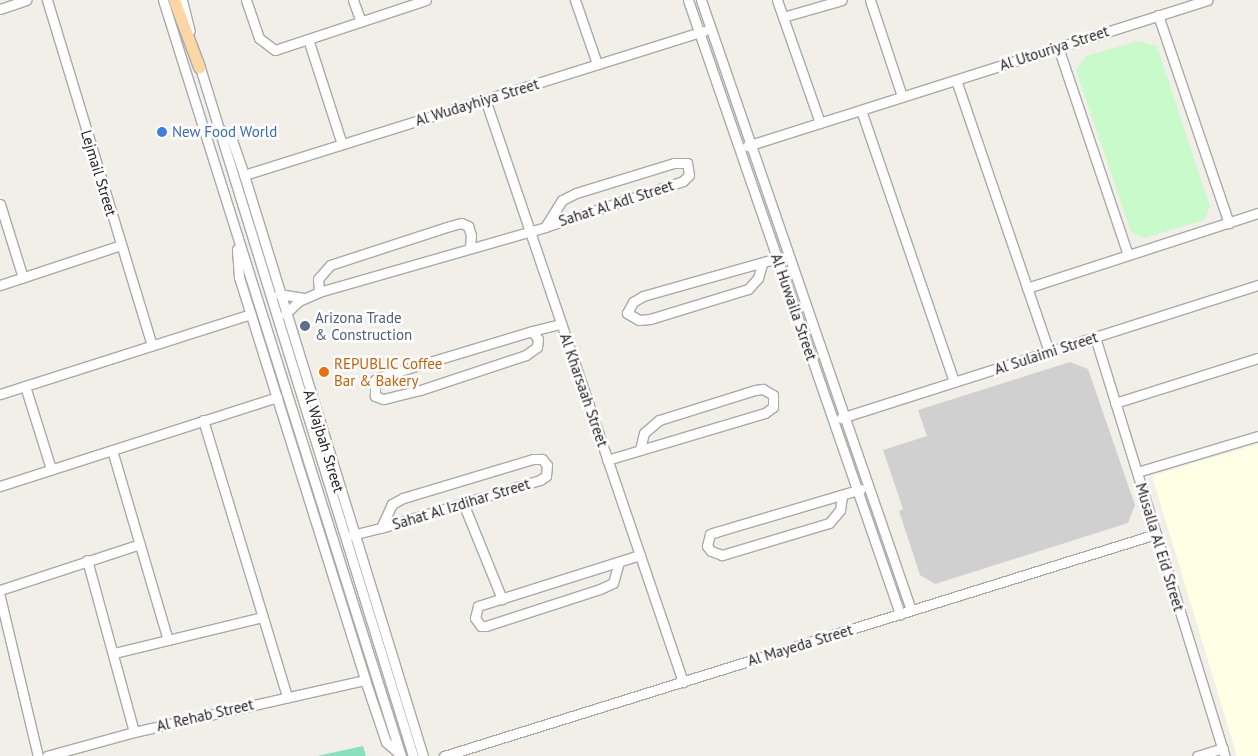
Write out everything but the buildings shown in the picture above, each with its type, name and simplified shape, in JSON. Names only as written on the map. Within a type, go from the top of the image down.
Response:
[{"type":"main road","points":[[174,0],[199,67]]},
{"type":"street","points":[[0,9],[26,0]]},
{"type":"street","name":"Lejmail Street","points":[[47,0],[152,345]]},
{"type":"street","name":"Al Wajbah Street","points":[[163,0],[400,755]]},
{"type":"street","name":"Al Wajbah Street","points":[[182,0],[199,67],[220,129],[413,756]]},
{"type":"street","points":[[246,0],[258,38],[275,50],[426,0]]},
{"type":"street","points":[[353,0],[361,22]]},
{"type":"street","points":[[575,0],[597,64]]},
{"type":"street","name":"Al Huwaila Street","points":[[688,0],[900,614]]},
{"type":"street","name":"Al Huwaila Street","points":[[701,0],[912,610]]},
{"type":"street","points":[[777,0],[820,123]]},
{"type":"street","points":[[783,17],[842,0]]},
{"type":"street","points":[[870,0],[902,96]]},
{"type":"street","name":"Al Utouriya Street","points":[[739,148],[1207,0]]},
{"type":"street","points":[[1158,15],[1228,223]]},
{"type":"street","name":"Al Wudayhiya Street","points":[[244,174],[711,29]]},
{"type":"street","points":[[308,39],[342,144]]},
{"type":"street","points":[[1058,47],[1128,255]]},
{"type":"street","points":[[956,80],[1049,352]]},
{"type":"street","name":"Al Kharsaah Street","points":[[485,99],[682,682]]},
{"type":"street","points":[[861,110],[954,382]]},
{"type":"street","name":"Al Wajbah Street","points":[[220,129],[232,140],[244,174],[352,535],[423,756]]},
{"type":"street","name":"Sahat Al Adl Street","points":[[304,298],[529,229],[545,227],[683,181],[689,175],[687,163],[674,163],[576,193],[562,200],[545,227]]},
{"type":"street","points":[[0,204],[23,278]]},
{"type":"street","points":[[1027,288],[1258,214]]},
{"type":"street","points":[[319,292],[318,279],[330,265],[450,226],[461,223],[468,226],[470,247]]},
{"type":"street","name":"Al Wajbah Street","points":[[236,234],[239,277],[365,680],[386,742],[400,755]]},
{"type":"street","points":[[0,285],[121,245]]},
{"type":"street","points":[[762,264],[758,278],[748,289],[650,319],[639,320],[627,313],[633,302],[643,296],[762,264],[789,254]]},
{"type":"street","name":"Al Sulaimi Street","points":[[833,421],[1258,285]]},
{"type":"street","points":[[279,294],[304,298]]},
{"type":"street","points":[[285,314],[304,298]]},
{"type":"street","points":[[0,394],[251,314]]},
{"type":"street","points":[[532,331],[537,347],[526,355],[420,390],[382,399],[375,396],[375,380],[380,377],[532,331],[561,324]]},
{"type":"street","name":"Musalla Al Eid Street","points":[[1095,337],[1224,752]]},
{"type":"street","points":[[1115,403],[1258,358]]},
{"type":"street","points":[[24,386],[51,469]]},
{"type":"street","points":[[607,460],[765,413],[773,407],[772,394],[763,389],[755,390],[659,420],[644,433],[640,449]]},
{"type":"street","points":[[0,486],[277,397]]},
{"type":"street","points":[[203,420],[287,696]]},
{"type":"street","points":[[1137,472],[1258,436]]},
{"type":"street","points":[[112,450],[168,640]]},
{"type":"street","name":"Sahat Al Izdihar Street","points":[[352,535],[381,528],[540,480],[546,476],[546,465],[542,459],[533,459],[403,498],[392,504],[383,517],[381,528]]},
{"type":"street","points":[[842,496],[840,510],[829,523],[722,555],[711,551],[707,546],[710,534],[842,496],[869,486]]},
{"type":"street","points":[[464,503],[502,599]]},
{"type":"street","name":"Al Mayeda Street","points":[[444,756],[1156,534]]},
{"type":"street","points":[[0,590],[140,544]]},
{"type":"street","points":[[619,562],[613,583],[600,589],[486,626],[477,622],[476,608],[640,555]]},
{"type":"street","points":[[87,560],[114,653],[134,732]]},
{"type":"street","points":[[0,597],[38,756]]},
{"type":"street","points":[[114,653],[263,617]]},
{"type":"street","name":"Al Rehab Street","points":[[47,756],[134,732],[287,696],[365,680]]},
{"type":"street","points":[[1197,756],[1224,752]]},
{"type":"shaded area","points":[[1070,362],[1088,369],[1135,505],[1128,523],[935,584],[920,575],[899,511],[903,509],[883,450],[927,436],[918,410]]},
{"type":"shaded area","points":[[1258,444],[1258,756],[1237,756],[1152,476]]},
{"type":"green space","points":[[1139,41],[1157,46],[1210,207],[1204,220],[1144,238],[1131,232],[1076,70],[1086,56]]},
{"type":"green space","points":[[363,746],[366,756],[317,756]]},
{"type":"place","name":"New Food World","points":[[162,132]]},
{"type":"place","name":"Arizona Trade & Construction","points":[[305,326]]},
{"type":"place","name":"REPUBLIC Coffee Bar & Bakery","points":[[324,372]]}]
